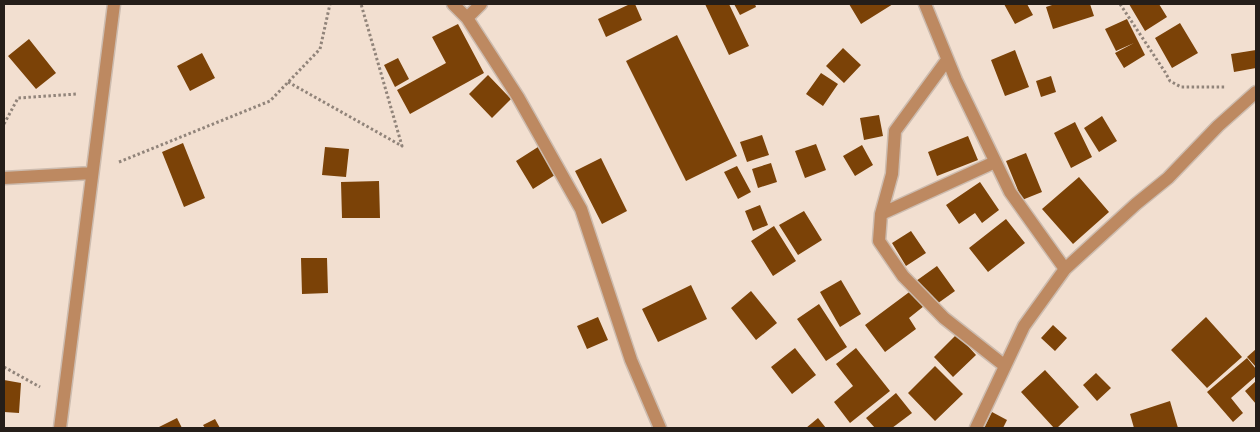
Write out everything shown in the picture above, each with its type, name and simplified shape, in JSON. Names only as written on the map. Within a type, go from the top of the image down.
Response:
[{"type":"street","points":[[60,428],[114,4]]},
{"type":"street","points":[[453,4],[467,18],[518,97],[581,208],[630,360],[660,428]]},
{"type":"street","points":[[467,18],[481,4]]},
{"type":"street","points":[[925,4],[947,60],[1010,192],[1065,269]]},
{"type":"street","points":[[947,60],[894,131],[892,174],[881,214],[879,241],[904,276],[944,318],[1005,366]]},
{"type":"street","points":[[976,428],[1024,326],[1065,269],[1136,204],[1168,178],[1218,126],[1256,92]]},
{"type":"street","points":[[881,214],[995,162]]},
{"type":"street","points":[[4,178],[92,173]]},
{"type":"path","points":[[92,173],[270,101],[320,49],[330,4]]},
{"type":"path","points":[[288,82],[402,146],[361,4]]},
{"type":"path","points":[[1120,4],[1170,81],[1181,87],[1228,86]]},
{"type":"path","points":[[4,124],[18,98],[103,93]]},
{"type":"path","points":[[4,367],[64,400]]},
{"type":"building","points":[[630,4],[635,4],[642,20],[606,37],[598,19]]},
{"type":"building","points":[[705,4],[729,4],[749,46],[729,55]]},
{"type":"building","points":[[734,4],[755,4],[756,7],[740,15]]},
{"type":"building","points":[[849,4],[893,4],[861,24]]},
{"type":"building","points":[[1004,4],[1027,4],[1033,15],[1015,24]]},
{"type":"building","points":[[1055,4],[1090,4],[1094,16],[1053,29],[1046,7]]},
{"type":"building","points":[[1129,4],[1159,4],[1167,17],[1145,31]]},
{"type":"building","points":[[1127,19],[1145,55],[1124,68],[1115,53],[1134,43],[1116,51],[1105,29]]},
{"type":"building","points":[[1180,23],[1198,53],[1172,68],[1155,38]]},
{"type":"building","points":[[458,24],[484,73],[410,114],[397,90],[446,63],[432,37]]},
{"type":"building","points":[[677,35],[737,156],[686,181],[626,61]]},
{"type":"building","points":[[29,39],[56,73],[36,89],[8,56]]},
{"type":"building","points":[[843,48],[861,65],[844,83],[826,66]]},
{"type":"building","points":[[1015,50],[1029,87],[1005,96],[991,60]]},
{"type":"building","points":[[1256,50],[1256,68],[1234,72],[1231,54]]},
{"type":"building","points":[[202,53],[215,78],[190,91],[177,66]]},
{"type":"building","points":[[398,58],[409,79],[395,87],[384,65]]},
{"type":"building","points":[[821,73],[838,84],[823,106],[806,94]]},
{"type":"building","points":[[488,75],[511,99],[492,118],[469,94]]},
{"type":"building","points":[[1051,76],[1056,92],[1041,97],[1036,81]]},
{"type":"building","points":[[879,115],[883,136],[864,140],[860,118]]},
{"type":"building","points":[[1102,116],[1117,141],[1099,152],[1084,128]]},
{"type":"building","points":[[1075,122],[1092,157],[1071,168],[1054,133]]},
{"type":"building","points":[[762,135],[769,155],[747,162],[740,142]]},
{"type":"building","points":[[968,136],[978,160],[937,176],[928,152]]},
{"type":"building","points":[[183,143],[205,198],[184,207],[162,152]]},
{"type":"building","points":[[816,144],[826,170],[805,178],[795,151]]},
{"type":"building","points":[[862,145],[873,165],[855,176],[843,156]]},
{"type":"building","points":[[325,147],[349,149],[346,177],[322,175]]},
{"type":"building","points":[[538,147],[555,175],[533,189],[516,161]]},
{"type":"building","points":[[1026,153],[1042,192],[1022,200],[1006,161]]},
{"type":"building","points":[[601,158],[627,211],[602,224],[575,171]]},
{"type":"building","points":[[771,163],[777,182],[758,188],[752,169]]},
{"type":"building","points":[[737,166],[751,192],[738,199],[724,172]]},
{"type":"building","points":[[1079,177],[1109,212],[1073,244],[1042,209]]},
{"type":"building","points":[[379,181],[380,218],[342,218],[341,182]]},
{"type":"building","points":[[980,182],[999,210],[982,223],[975,213],[959,224],[946,205]]},
{"type":"building","points":[[760,205],[768,225],[753,231],[745,211]]},
{"type":"building","points":[[804,211],[822,240],[798,255],[779,225]]},
{"type":"building","points":[[1006,219],[1025,243],[988,272],[969,248]]},
{"type":"building","points":[[774,226],[796,261],[773,276],[751,241]]},
{"type":"building","points":[[911,231],[926,253],[906,266],[892,243]]},
{"type":"building","points":[[301,258],[327,258],[328,293],[302,294]]},
{"type":"building","points":[[937,266],[955,291],[934,306],[916,281]]},
{"type":"building","points":[[841,280],[861,314],[840,327],[820,292]]},
{"type":"building","points":[[691,285],[707,319],[658,342],[642,309]]},
{"type":"building","points":[[912,290],[924,306],[909,318],[916,329],[885,352],[865,325]]},
{"type":"building","points":[[751,291],[777,323],[756,340],[731,308]]},
{"type":"building","points":[[819,304],[847,347],[826,361],[797,319]]},
{"type":"building","points":[[598,317],[608,340],[587,349],[577,326]]},
{"type":"building","points":[[1206,317],[1242,357],[1207,388],[1171,350]]},
{"type":"building","points":[[1053,325],[1067,338],[1055,351],[1041,338]]},
{"type":"building","points":[[957,334],[976,355],[953,377],[934,357]]},
{"type":"building","points":[[795,348],[816,375],[792,394],[771,367]]},
{"type":"building","points":[[856,348],[890,391],[850,423],[834,402],[853,386],[836,364]]},
{"type":"building","points":[[1256,349],[1256,367],[1247,357]]},
{"type":"building","points":[[1247,358],[1256,369],[1256,376],[1231,398],[1243,413],[1233,422],[1207,392]]},
{"type":"building","points":[[935,366],[963,394],[935,421],[908,393]]},
{"type":"building","points":[[1045,370],[1079,407],[1057,428],[1054,428],[1021,392]]},
{"type":"building","points":[[1096,373],[1111,388],[1097,401],[1083,385]]},
{"type":"building","points":[[4,380],[21,383],[19,413],[4,412]]},
{"type":"building","points":[[1256,381],[1256,404],[1245,391]]},
{"type":"building","points":[[896,393],[912,413],[892,428],[875,428],[866,418]]},
{"type":"building","points":[[1170,401],[1178,428],[1134,428],[1130,414]]},
{"type":"building","points":[[992,412],[1007,420],[1003,428],[984,428]]},
{"type":"building","points":[[177,418],[182,428],[157,428]]},
{"type":"building","points":[[818,418],[826,428],[806,428]]},
{"type":"building","points":[[215,419],[220,428],[205,428],[203,425]]}]
